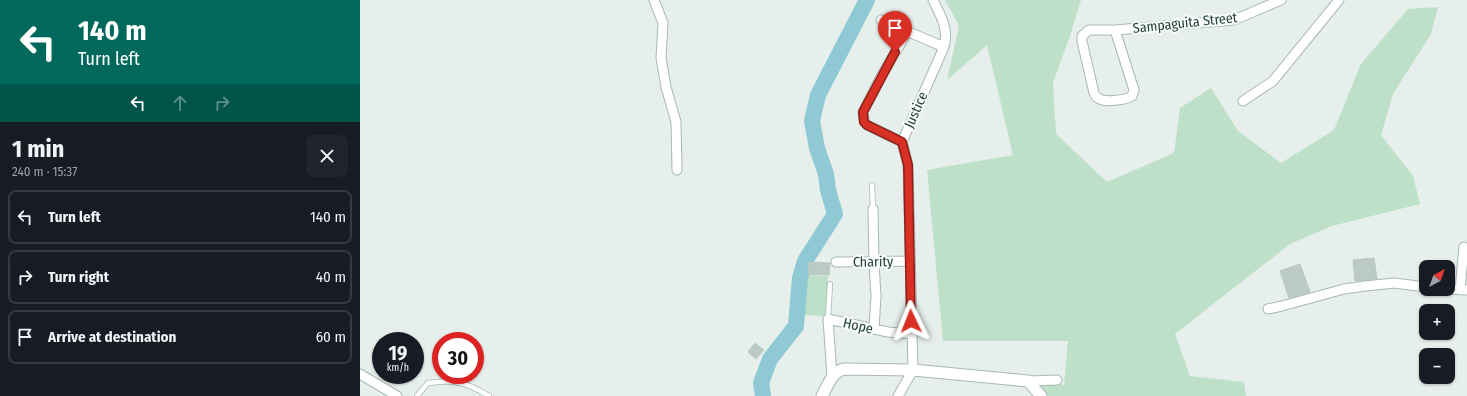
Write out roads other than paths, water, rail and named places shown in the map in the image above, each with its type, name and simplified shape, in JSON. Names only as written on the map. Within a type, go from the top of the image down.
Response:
[{"type":"street","points":[[654,0],[663,23],[661,58],[666,87],[676,122],[677,170]]},
{"type":"street","name":"Justice","points":[[912,370],[908,165],[902,142],[944,47],[946,38],[946,31],[933,0]]},
{"type":"street","name":"Sampaguita Street","points":[[1115,30],[1134,90],[1132,96],[1128,99],[1103,100],[1097,98],[1094,93],[1082,41],[1082,36],[1089,30],[1115,30],[1234,20],[1281,0]]},
{"type":"street","points":[[1243,101],[1273,81],[1339,0]]},
{"type":"street","points":[[881,20],[944,47]]},
{"type":"street","points":[[902,142],[867,125],[864,122],[863,112],[883,73],[908,31]]},
{"type":"street","points":[[873,209],[876,296],[874,329]]},
{"type":"street","points":[[1463,290],[1464,247]]},
{"type":"street","name":"Charity","points":[[836,262],[874,263],[910,261]]},
{"type":"street","points":[[1268,309],[1344,289],[1394,283],[1419,286]]},
{"type":"street","points":[[828,319],[832,376]]},
{"type":"street","name":"Hope","points":[[828,319],[888,332],[912,334]]},
{"type":"street","points":[[822,396],[832,376],[836,372],[843,369],[912,370],[1028,381],[1057,380]]},
{"type":"street","points":[[898,396],[912,370]]},
{"type":"street","points":[[360,374],[397,396]]},
{"type":"street","points":[[1028,381],[1041,396]]},
{"type":"lane","points":[[872,185],[873,209]]},
{"type":"lane","points":[[828,319],[830,284]]},
{"type":"lane","points":[[416,396],[428,383],[441,381],[461,382],[488,396]]},
{"type":"waterway","points":[[763,396],[761,383],[770,359],[796,326],[800,278],[805,261],[835,214],[828,190],[826,174],[817,148],[812,121],[818,95],[867,0]]}]
